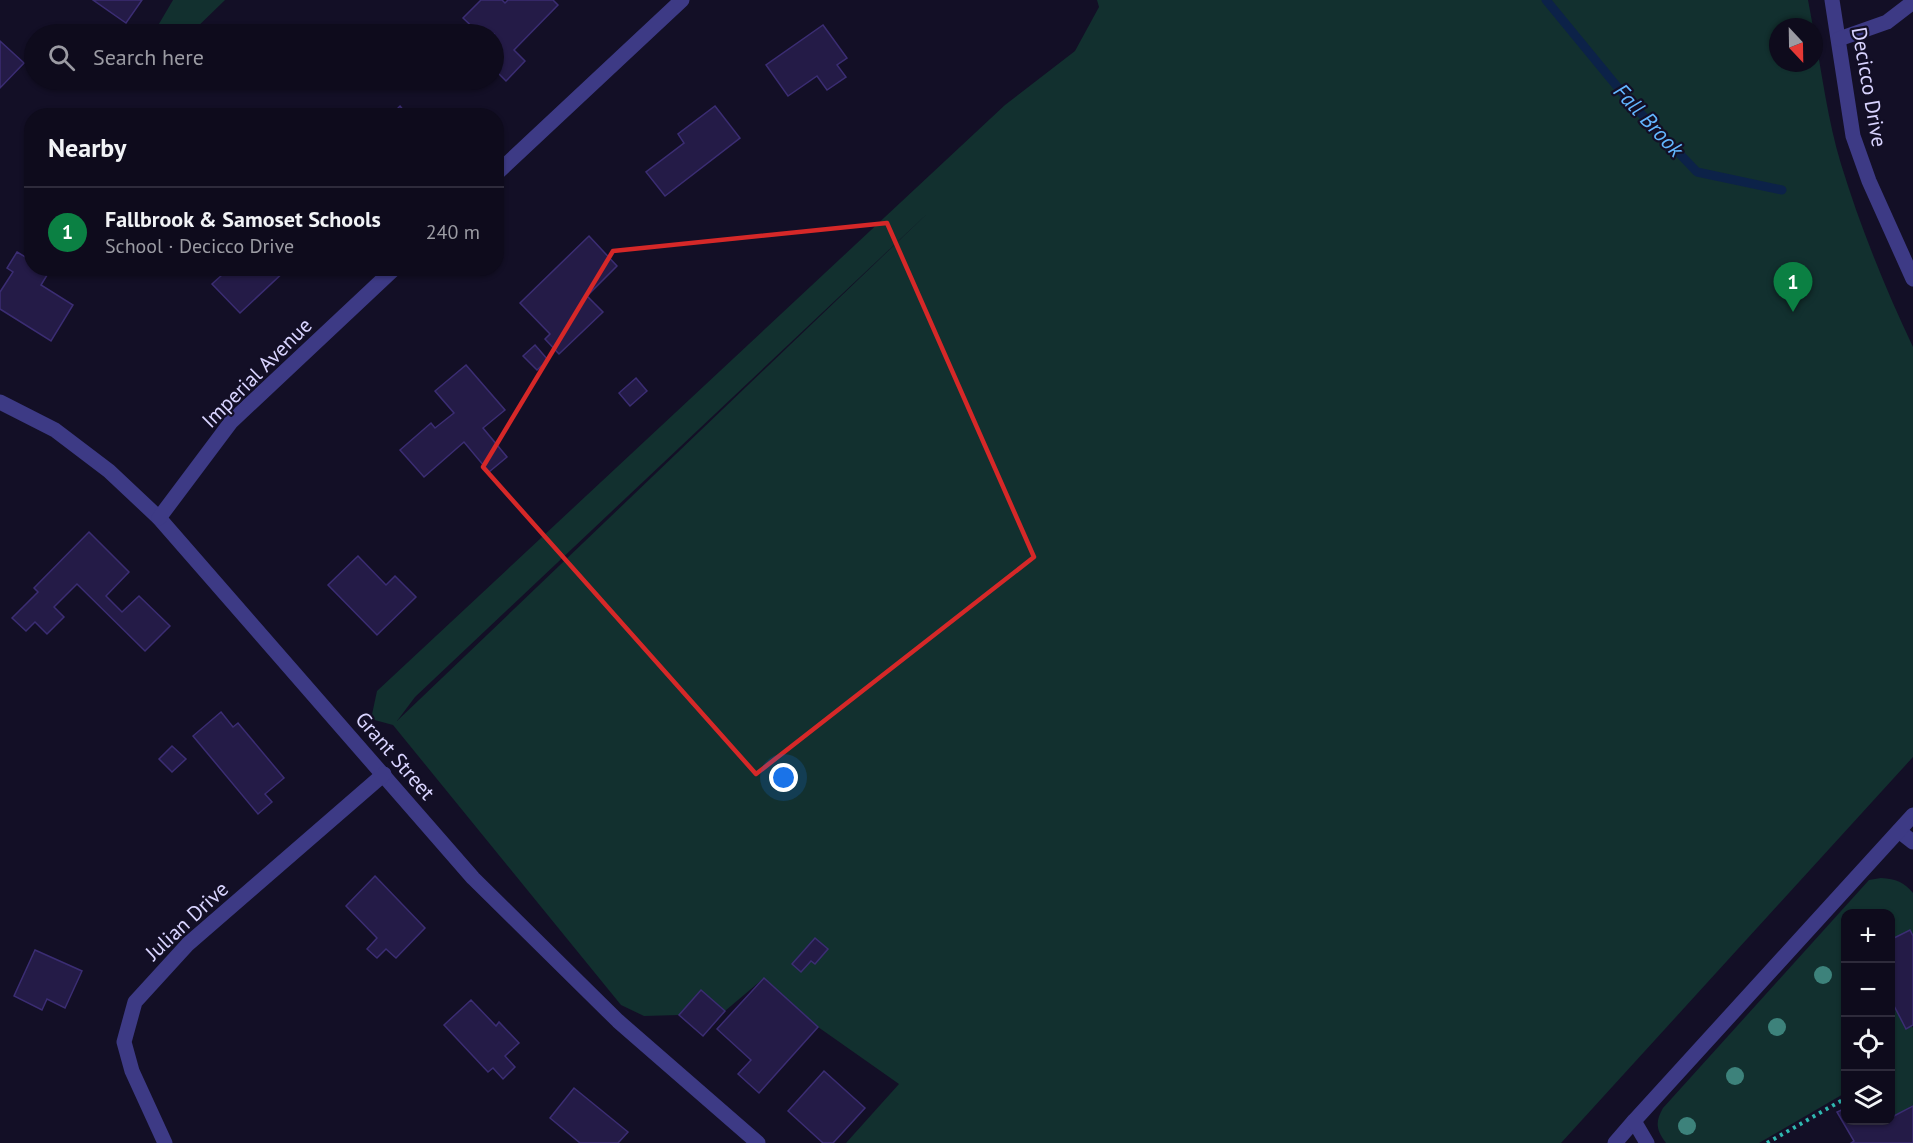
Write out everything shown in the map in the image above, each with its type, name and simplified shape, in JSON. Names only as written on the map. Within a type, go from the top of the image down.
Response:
[{"type":"street","points":[[504,167],[682,0]]},
{"type":"street","name":"Decicco Drive","points":[[1832,0],[1853,136],[1860,159],[1913,279]]},
{"type":"street","points":[[1839,39],[1887,22],[1913,2]]},
{"type":"street","name":"Imperial Avenue","points":[[159,518],[231,422],[386,276]]},
{"type":"street","name":"Grant Street","points":[[0,402],[55,430],[109,471],[159,518],[473,878],[618,1021],[758,1143]]},
{"type":"street","name":"Julian Drive","points":[[165,1143],[132,1071],[124,1042],[135,1002],[188,944],[384,774]]},
{"type":"street","points":[[1615,1143],[1913,815]]},
{"type":"street","points":[[1899,831],[1913,842]]},
{"type":"street","points":[[1634,1121],[1647,1143]]},
{"type":"path","points":[[1767,1143],[1841,1100]]},
{"type":"highlighted area","points":[[887,223],[1034,557],[756,774],[483,467],[613,251]]},
{"type":"green space","points":[[173,0],[225,0],[200,24],[159,24]]},
{"type":"green space","points":[[1097,0],[1808,0],[1811,18],[1769,18],[1769,72],[1821,72],[1836,148],[1856,210],[1913,347],[1913,757],[1561,1143],[846,1143],[899,1084],[818,1027],[764,978],[725,1011],[701,990],[679,1015],[644,1016],[621,1005],[393,725],[371,719],[377,691],[1005,105],[1075,51],[1099,7]],"holes":[[[930,211],[397,721],[415,697]]]},
{"type":"green space","points":[[1891,879],[1906,886],[1913,893],[1913,936],[1910,930],[1895,938],[1895,909],[1843,909],[1869,880]]},
{"type":"green space","points":[[1841,911],[1841,1095],[1759,1143],[1666,1143],[1658,1126],[1663,1108]]},
{"type":"green space","points":[[1895,1007],[1906,1028],[1912,1026],[1913,1028],[1913,1106],[1895,1116]]},
{"type":"building","points":[[93,0],[142,0],[126,23]]},
{"type":"building","points":[[481,0],[502,0],[505,3],[508,0],[553,0],[558,5],[514,50],[525,61],[506,81],[504,79],[504,24],[469,24],[463,18]]},
{"type":"building","points":[[823,25],[847,58],[837,65],[846,77],[827,90],[817,76],[788,96],[766,65]]},
{"type":"building","points":[[0,41],[24,63],[0,88]]},
{"type":"building","points":[[715,106],[740,138],[665,196],[646,172],[684,143],[678,134]]},
{"type":"building","points":[[589,236],[617,266],[587,296],[603,312],[559,354],[545,339],[550,334],[520,303]]},
{"type":"building","points":[[17,252],[24,256],[24,276],[47,276],[41,285],[73,305],[51,341],[0,309],[0,292],[13,272],[7,268]]},
{"type":"building","points":[[221,276],[279,276],[240,313],[212,284]]},
{"type":"building","points":[[535,345],[548,360],[537,370],[523,356]]},
{"type":"building","points":[[466,365],[505,410],[483,428],[507,457],[489,472],[464,442],[424,477],[400,450],[431,423],[435,428],[454,413],[435,391]]},
{"type":"building","points":[[636,378],[647,391],[630,406],[619,393]]},
{"type":"building","points":[[89,532],[129,572],[106,596],[122,612],[139,596],[170,626],[145,651],[77,584],[54,607],[64,617],[47,634],[35,622],[26,631],[12,618],[38,592],[34,588]]},
{"type":"building","points":[[358,556],[386,585],[395,576],[416,597],[377,635],[328,585]]},
{"type":"building","points":[[221,712],[233,727],[238,723],[284,778],[265,794],[272,802],[258,814],[193,736]]},
{"type":"building","points":[[172,746],[186,759],[172,772],[159,759]]},
{"type":"building","points":[[375,876],[425,928],[396,958],[386,949],[377,958],[367,949],[377,938],[346,906]]},
{"type":"building","points":[[1910,930],[1913,936],[1913,1025],[1906,1029],[1895,1008],[1895,938]]},
{"type":"building","points":[[815,938],[828,949],[815,964],[811,961],[801,972],[792,964]]},
{"type":"building","points":[[35,950],[82,971],[65,1008],[47,999],[42,1010],[14,996]]},
{"type":"building","points":[[764,978],[818,1027],[759,1093],[738,1074],[751,1060],[717,1029]]},
{"type":"building","points":[[701,990],[725,1011],[703,1036],[679,1015]]},
{"type":"building","points":[[471,1000],[496,1026],[499,1022],[519,1043],[505,1056],[515,1067],[503,1079],[493,1068],[488,1072],[444,1025]]},
{"type":"building","points":[[824,1071],[865,1108],[833,1143],[823,1143],[788,1111]]},
{"type":"building","points":[[574,1088],[628,1132],[618,1143],[580,1143],[550,1118]]},
{"type":"building","points":[[1913,1106],[1913,1143],[1851,1143],[1854,1141],[1845,1125],[1895,1125],[1895,1115]]},
{"type":"waterway","name":"Fall Brook","points":[[1546,0],[1629,101],[1697,172],[1782,190]]},
{"type":"place","name":"Fallbrook & Samoset Schools","points":[[1793,312]]}]
